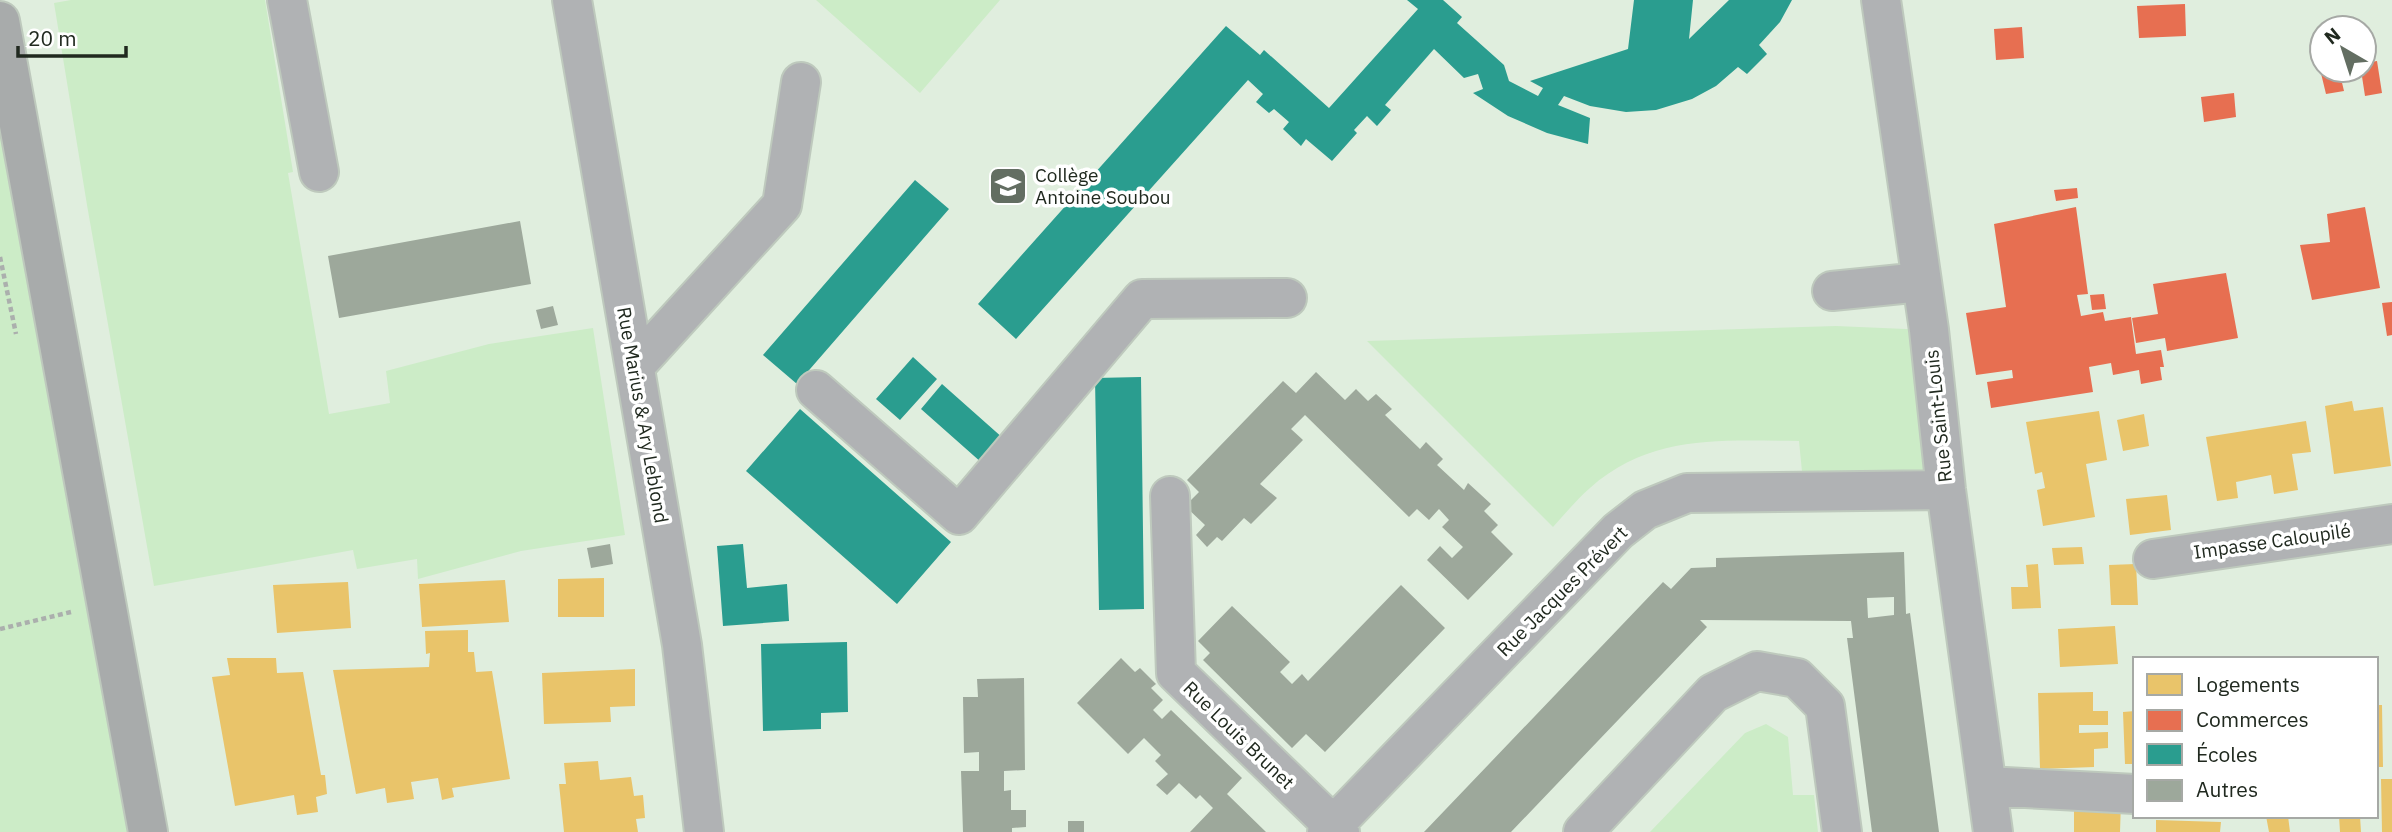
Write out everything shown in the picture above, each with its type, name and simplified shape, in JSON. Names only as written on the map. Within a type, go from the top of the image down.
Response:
[{"type":"main road","points":[[0,22],[148,832]]},
{"type":"street","points":[[287,0],[319,172]]},
{"type":"street","name":"Rue Marius & Ary Leblond","points":[[572,0],[682,645],[704,832]]},
{"type":"street","name":"Rue Saint-Louis","points":[[1881,0],[1993,832]]},
{"type":"street","points":[[635,366],[782,205],[802,82]]},
{"type":"street","points":[[1832,291],[1921,282]]},
{"type":"street","points":[[816,390],[959,515],[1142,299],[1287,298]]},
{"type":"street","name":"Rue Jacques Prévert","points":[[1334,830],[1618,531],[1645,510],[1687,493],[1946,491]]},
{"type":"street","name":"Rue Louis Brunet","points":[[1170,496],[1176,673],[1334,830]]},
{"type":"street","name":"Impasse Caloupilé","points":[[2153,559],[2392,524]]},
{"type":"street","points":[[1583,832],[1713,693],[1757,671],[1797,678],[1825,706],[1842,832]]},
{"type":"street","points":[[1987,786],[2133,794]]},
{"type":"path","points":[[0,629],[72,611]]},
{"type":"green space","points":[[71,0],[265,0],[293,172],[288,173],[329,414],[390,403],[386,371],[489,344],[593,328],[625,535],[521,551],[418,579],[417,559],[357,569],[353,550],[154,586],[54,3]]},
{"type":"green space","points":[[816,0],[1000,0],[920,93]]},
{"type":"green space","points":[[0,22],[148,832],[0,832]]},
{"type":"green space","points":[[1836,326],[1929,330],[1946,490],[1804,492],[1799,441],[1716,441],[1663,449],[1638,457],[1614,470],[1585,492],[1553,527],[1367,341]]},
{"type":"green space","points":[[1766,724],[1788,737],[1793,795],[1814,795],[1818,832],[1650,832],[1745,733]]},
{"type":"building: Logements","points":[[2352,401],[2354,411],[2383,407],[2391,466],[2334,474],[2325,406]]},
{"type":"building: Logements","points":[[2099,411],[2107,460],[2086,464],[2095,517],[2043,526],[2037,490],[2045,488],[2042,472],[2035,474],[2026,422]]},
{"type":"building: Logements","points":[[2144,414],[2149,446],[2123,451],[2117,420]]},
{"type":"building: Logements","points":[[2306,421],[2311,452],[2292,454],[2298,490],[2274,494],[2271,475],[2236,482],[2238,498],[2217,501],[2206,437]]},
{"type":"building: Logements","points":[[2167,495],[2171,530],[2130,535],[2126,499]]},
{"type":"building: Logements","points":[[2082,547],[2084,564],[2054,565],[2052,548]]},
{"type":"building: Logements","points":[[2038,564],[2041,608],[2012,609],[2011,587],[2028,587],[2026,565]]},
{"type":"building: Logements","points":[[2136,564],[2138,605],[2111,605],[2109,565]]},
{"type":"building: Logements","points":[[604,578],[604,617],[558,617],[558,579]]},
{"type":"building: Logements","points":[[505,580],[509,622],[422,627],[419,584]]},
{"type":"building: Logements","points":[[348,582],[351,628],[277,633],[273,585]]},
{"type":"building: Logements","points":[[2115,626],[2118,664],[2060,667],[2058,629]]},
{"type":"building: Logements","points":[[468,630],[468,652],[474,652],[476,672],[492,671],[510,779],[452,788],[454,797],[442,800],[438,778],[411,782],[414,799],[387,803],[385,788],[356,794],[333,670],[429,667],[430,653],[426,654],[425,631]]},
{"type":"building: Logements","points":[[227,658],[276,658],[277,673],[303,672],[321,775],[325,775],[327,794],[316,797],[318,812],[297,815],[294,795],[235,806],[212,677],[230,675]]},
{"type":"building: Logements","points":[[635,669],[635,706],[610,707],[611,722],[544,724],[542,673]]},
{"type":"building: Logements","points":[[2093,692],[2093,711],[2108,711],[2108,725],[2079,725],[2079,733],[2108,732],[2108,748],[2094,749],[2094,767],[2040,769],[2038,693]]},
{"type":"building: Logements","points":[[2378,705],[2382,705],[2383,767],[2378,767]]},
{"type":"building: Logements","points":[[2133,711],[2133,764],[2125,764],[2123,712]]},
{"type":"building: Logements","points":[[598,761],[600,780],[631,777],[634,796],[643,795],[645,818],[636,819],[638,832],[564,832],[559,784],[566,784],[564,763]]},
{"type":"building: Logements","points":[[2381,779],[2392,779],[2392,832],[2382,832]]},
{"type":"building: Logements","points":[[2074,800],[2121,801],[2120,832],[2074,832]]},
{"type":"building: Logements","points":[[2266,818],[2288,818],[2290,832],[2269,832]]},
{"type":"building: Logements","points":[[2339,818],[2360,818],[2361,832],[2340,832]]},
{"type":"building: Logements","points":[[2156,820],[2221,822],[2220,832],[2156,832]]},
{"type":"building: Commerces","points":[[2185,4],[2186,36],[2139,38],[2137,6]]},
{"type":"building: Commerces","points":[[2022,27],[2024,58],[1996,60],[1994,29]]},
{"type":"building: Commerces","points":[[2378,67],[2382,93],[2365,96],[2363,84],[2378,84]]},
{"type":"building: Commerces","points":[[2324,84],[2342,84],[2344,91],[2326,94]]},
{"type":"building: Commerces","points":[[2234,93],[2236,117],[2204,122],[2201,97]]},
{"type":"building: Commerces","points":[[2077,188],[2078,198],[2056,201],[2054,190]]},
{"type":"building: Commerces","points":[[2076,207],[2088,294],[2077,295],[2081,316],[2103,312],[2105,321],[2131,317],[2136,354],[2161,350],[2164,367],[2160,367],[2162,380],[2141,384],[2139,370],[2113,375],[2111,363],[2089,367],[2093,392],[1991,408],[1987,382],[2013,378],[2012,370],[1976,375],[1966,313],[2006,307],[1994,224]]},
{"type":"building: Commerces","points":[[2365,207],[2380,288],[2312,300],[2300,245],[2330,242],[2327,214]]},
{"type":"building: Commerces","points":[[2226,273],[2238,338],[2167,351],[2165,338],[2136,343],[2132,318],[2158,314],[2153,284]]},
{"type":"building: Commerces","points":[[2104,294],[2106,309],[2092,310],[2090,295]]},
{"type":"building: Commerces","points":[[2392,302],[2392,335],[2387,336],[2382,303]]},
{"type":"building: Écoles","points":[[1407,0],[1443,0],[1462,17],[1457,23],[1504,65],[1509,81],[1538,96],[1543,88],[1530,81],[1628,49],[1634,0],[1693,0],[1689,39],[1729,0],[1792,0],[1780,22],[1759,45],[1767,54],[1747,74],[1738,67],[1716,86],[1692,99],[1656,110],[1626,112],[1590,106],[1564,96],[1558,105],[1590,118],[1588,144],[1547,133],[1508,116],[1473,93],[1483,89],[1478,74],[1464,78],[1434,49],[1385,105],[1391,110],[1377,126],[1367,116],[1354,130],[1357,133],[1332,161],[1306,139],[1301,146],[1283,129],[1289,122],[1274,109],[1269,113],[1256,102],[1263,94],[1248,80],[1016,339],[978,304],[1226,26],[1260,55],[1264,50],[1329,108],[1418,9]]},
{"type":"building: Écoles","points":[[915,180],[949,209],[797,384],[763,355]]},
{"type":"building: Écoles","points":[[913,357],[937,379],[900,420],[876,399]]},
{"type":"building: Écoles","points":[[1141,377],[1144,609],[1099,610],[1095,378]]},
{"type":"building: Écoles","points":[[942,384],[1004,439],[982,463],[921,409]]},
{"type":"building: Écoles","points":[[800,409],[951,542],[897,604],[746,471]]},
{"type":"building: Écoles","points":[[743,544],[747,588],[787,584],[789,621],[723,626],[717,546]]},
{"type":"building: Écoles","points":[[847,642],[848,712],[821,713],[821,729],[763,731],[761,644]]},
{"type":"building: Autres","points":[[520,221],[531,284],[339,318],[328,256]]},
{"type":"building: Autres","points":[[553,306],[558,325],[541,329],[536,310]]},
{"type":"building: Autres","points":[[1316,372],[1345,400],[1356,389],[1368,401],[1376,394],[1392,409],[1385,415],[1420,449],[1426,442],[1443,459],[1437,465],[1464,490],[1468,483],[1491,504],[1484,511],[1498,525],[1491,532],[1513,554],[1468,600],[1427,560],[1440,546],[1452,558],[1463,547],[1442,527],[1449,520],[1439,509],[1429,520],[1417,509],[1409,517],[1305,415],[1291,429],[1303,440],[1260,484],[1277,498],[1251,524],[1244,518],[1222,541],[1217,537],[1207,547],[1196,535],[1205,525],[1185,506],[1199,492],[1187,480],[1283,381],[1296,393]]},
{"type":"building: Autres","points":[[610,544],[613,564],[591,568],[587,548]]},
{"type":"building: Autres","points":[[1904,552],[1906,614],[1910,613],[1939,832],[1872,832],[1847,638],[1853,638],[1851,621],[1700,620],[1707,627],[1511,832],[1424,832],[1663,582],[1671,589],[1691,568],[1716,567],[1716,558]],"holes":[[[1894,597],[1894,615],[1868,618],[1867,598]]]},
{"type":"building: Autres","points":[[1401,585],[1445,628],[1325,752],[1306,734],[1292,748],[1203,660],[1210,653],[1198,641],[1232,606],[1290,662],[1280,672],[1292,684],[1302,674],[1308,681]]},
{"type":"building: Autres","points":[[1121,658],[1135,672],[1140,668],[1156,684],[1151,688],[1163,700],[1153,710],[1162,719],[1171,710],[1242,778],[1227,794],[1266,832],[1190,832],[1213,808],[1200,795],[1196,799],[1179,783],[1167,795],[1156,785],[1168,774],[1155,761],[1161,755],[1144,738],[1128,754],[1077,703]]},
{"type":"building: Autres","points":[[1024,678],[1025,770],[1004,771],[1004,791],[1011,790],[1011,810],[1026,810],[1026,827],[1012,828],[1012,832],[963,832],[961,771],[979,771],[979,752],[964,753],[963,697],[978,697],[977,679]]},
{"type":"building: Autres","points":[[1068,821],[1084,821],[1084,832],[1068,832]]},
{"type":"place","name":"Collège Antoine Soubou","points":[[1008,186]]}]
